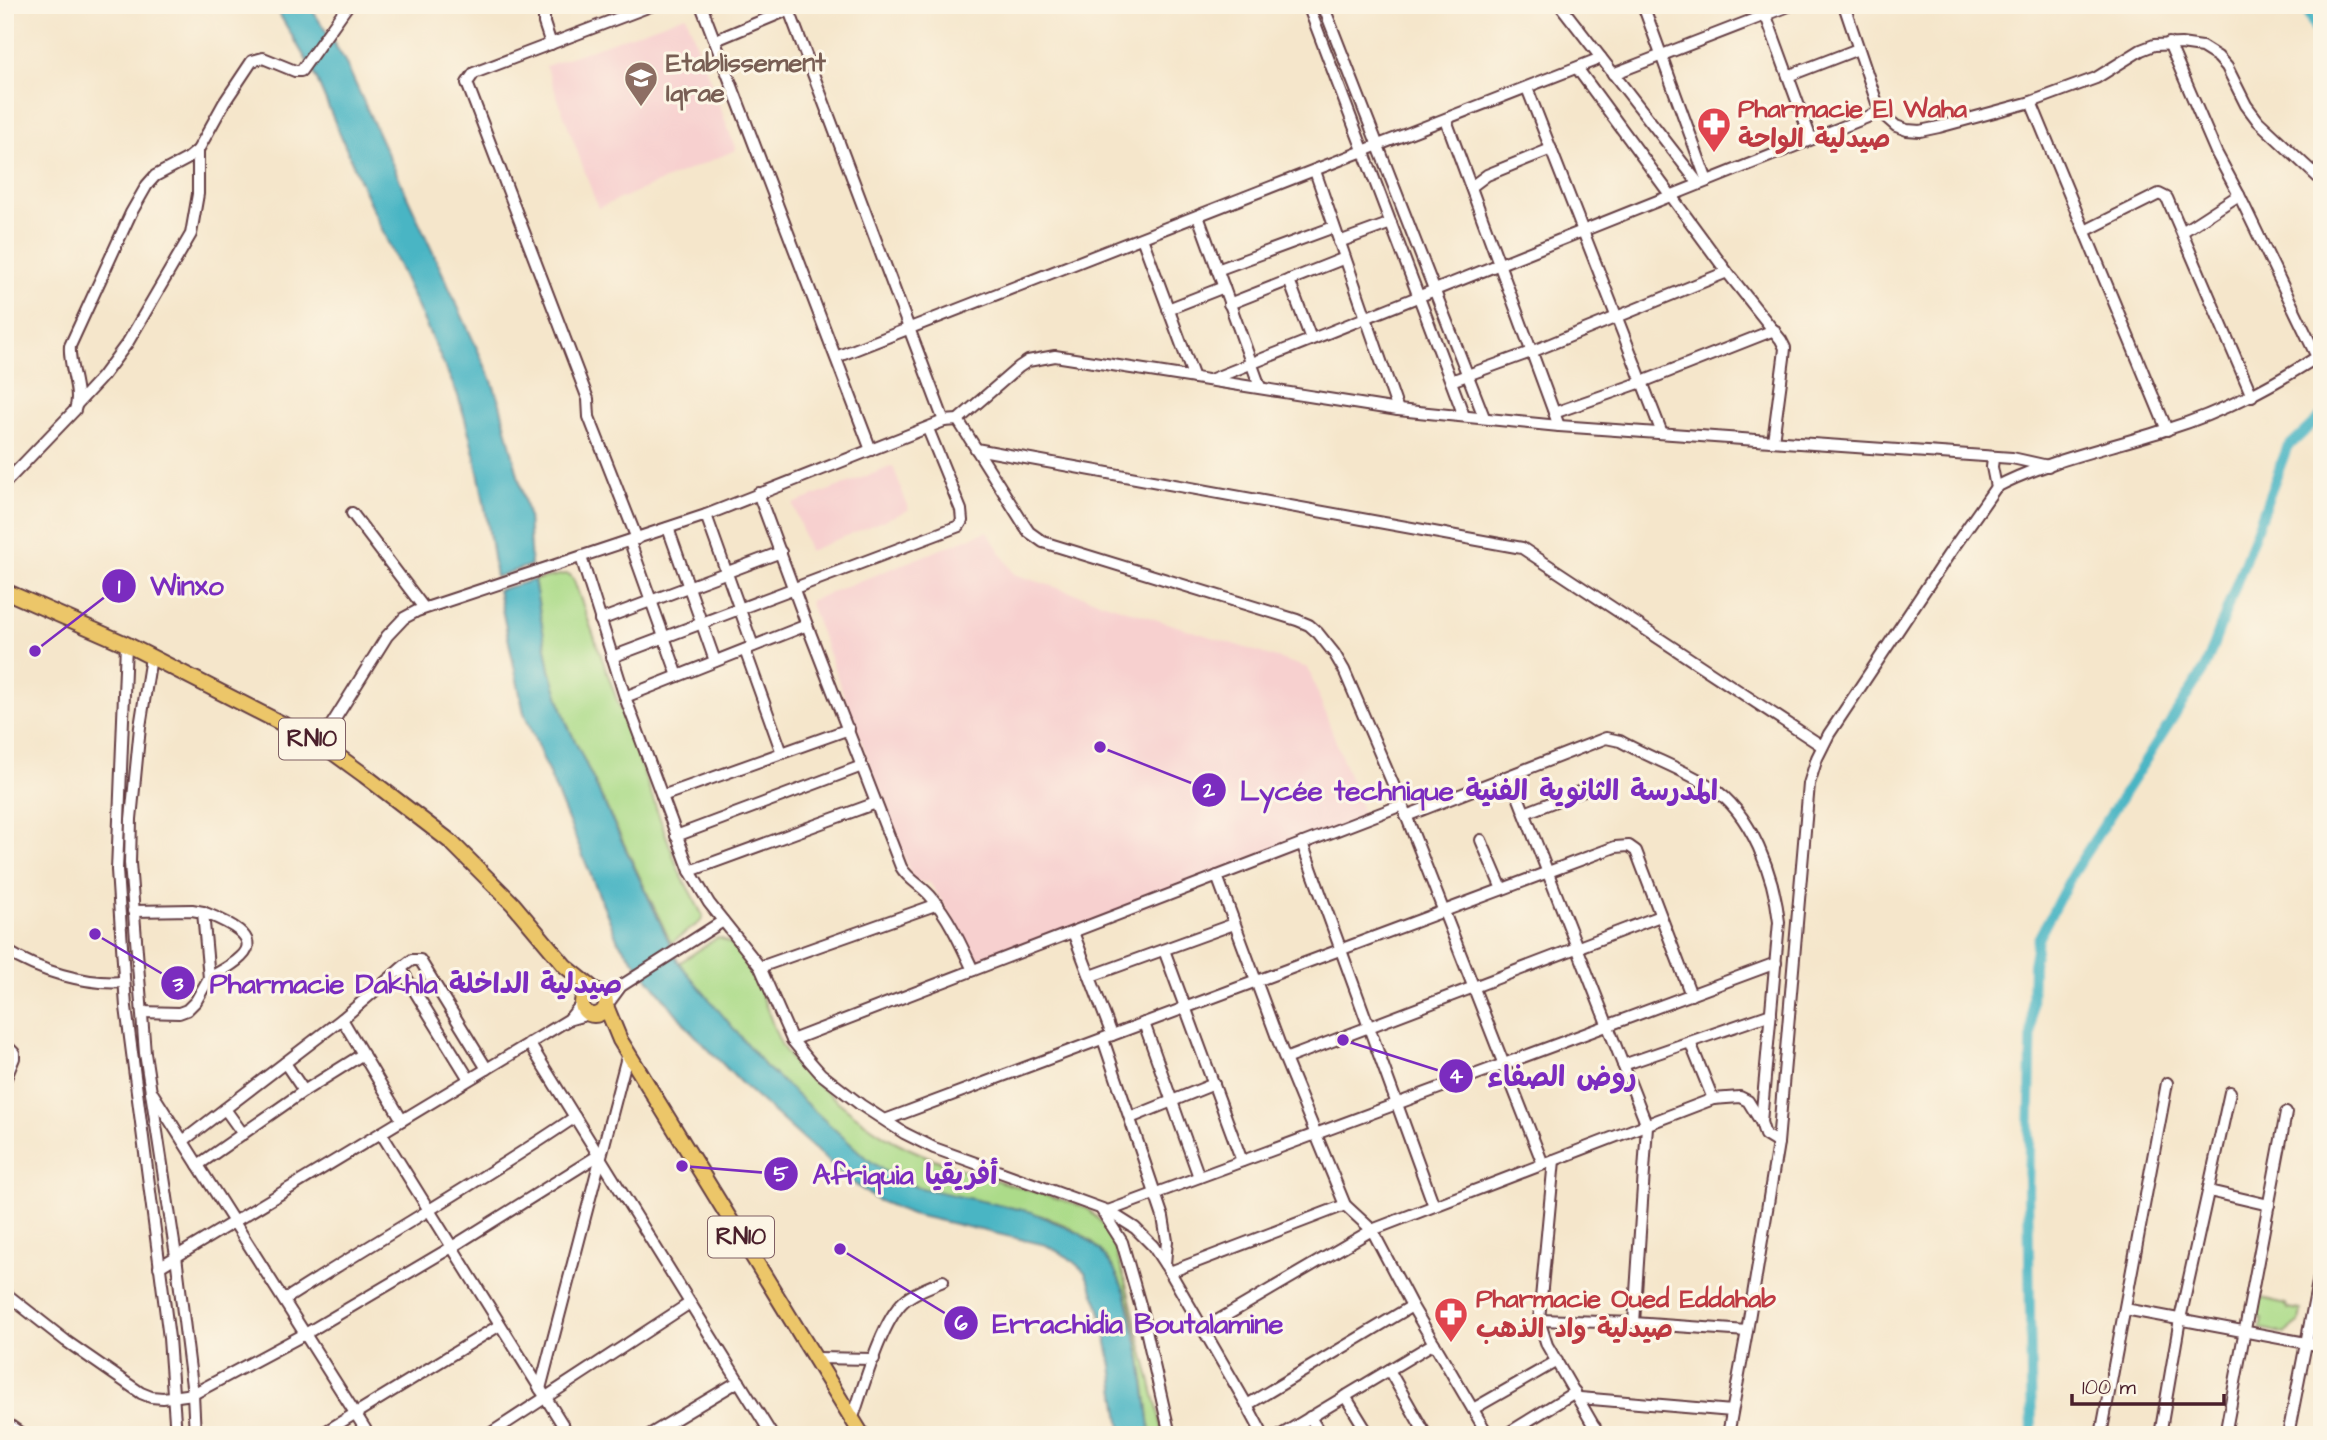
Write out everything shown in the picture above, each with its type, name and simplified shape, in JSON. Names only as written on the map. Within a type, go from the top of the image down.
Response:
[{"type":"main road","name":"RN10","points":[[5,591],[126,644],[320,743],[451,842],[513,904],[565,966],[605,998],[620,1040],[862,1435]]},
{"type":"main road","name":"RN10","points":[[565,966],[586,1008],[620,1040]]},
{"type":"main road","points":[[597,991],[589,993],[586,1008],[602,1013],[606,1005]]},
{"type":"street","points":[[77,404],[69,360],[70,346],[147,185],[155,176],[198,150],[249,63],[263,58],[301,71],[348,5]]},
{"type":"street","points":[[544,5],[544,23],[551,44]]},
{"type":"street","points":[[653,5],[474,74],[468,80],[467,86],[588,399],[589,417],[678,676]]},
{"type":"street","points":[[701,5],[871,450]]},
{"type":"street","points":[[716,40],[773,10],[789,10],[800,5]]},
{"type":"street","points":[[1308,5],[1464,416]]},
{"type":"street","points":[[1323,5],[1484,417]]},
{"type":"street","points":[[1576,5],[1562,9],[1703,183]]},
{"type":"street","points":[[1643,5],[1703,183]]},
{"type":"street","points":[[1613,74],[1763,10],[1791,5]]},
{"type":"street","points":[[1843,5],[1880,112],[1896,126],[1920,131],[1967,121],[2031,102],[2096,78],[2141,50],[2169,43],[2202,47],[2218,57],[2227,67],[2258,121],[2322,181]]},
{"type":"street","points":[[789,10],[944,421]]},
{"type":"street","points":[[1763,10],[1811,139]]},
{"type":"street","points":[[1728,1435],[1777,1143],[1809,784],[1822,746],[1871,669],[1996,487],[2024,474],[2217,412],[2252,396],[2319,355],[2216,152],[2169,43]]},
{"type":"street","points":[[1788,76],[1858,49]]},
{"type":"street","points":[[836,357],[1601,58]]},
{"type":"street","points":[[1577,68],[1785,348],[1773,442]]},
{"type":"street","points":[[1527,88],[1662,433]]},
{"type":"street","points":[[2031,102],[2167,430]]},
{"type":"street","points":[[1209,380],[1880,112]]},
{"type":"street","points":[[1446,120],[1559,426]]},
{"type":"street","points":[[1471,187],[1487,175],[1551,149]]},
{"type":"street","points":[[5,483],[71,414],[102,377],[128,342],[191,234],[198,194],[198,150]]},
{"type":"street","points":[[1315,171],[1398,410]]},
{"type":"street","points":[[2085,231],[2162,194],[2167,198],[2252,396]]},
{"type":"street","points":[[2182,232],[2238,195]]},
{"type":"street","points":[[1198,216],[1259,387]]},
{"type":"street","points":[[1339,242],[1391,223]]},
{"type":"street","points":[[1217,270],[1334,226]]},
{"type":"street","points":[[1142,238],[1194,378]]},
{"type":"street","points":[[1229,304],[1345,258]]},
{"type":"street","points":[[1451,381],[1531,352],[1727,272]]},
{"type":"street","points":[[1289,280],[1311,339]]},
{"type":"street","points":[[1168,309],[1224,287]]},
{"type":"street","points":[[1554,413],[1774,330]]},
{"type":"street","points":[[320,743],[387,636],[404,618],[424,608],[706,515],[944,421],[958,420],[1019,367],[1028,361],[1041,358],[1055,356],[1398,410],[1559,426],[2012,458],[2049,466]]},
{"type":"street","points":[[958,420],[1029,532],[1043,542],[1308,625],[1325,641],[1344,670],[1404,810],[1504,1064],[1548,1162],[1539,1320],[1547,1345],[1597,1431],[1582,1435]]},
{"type":"street","points":[[612,657],[961,524],[961,510],[928,429]]},
{"type":"street","points":[[976,449],[1522,548],[1822,746]]},
{"type":"street","points":[[1993,458],[1996,487]]},
{"type":"street","points":[[758,494],[904,872],[924,887],[938,904],[973,970]]},
{"type":"street","points":[[352,513],[424,608]]},
{"type":"street","points":[[706,515],[740,609],[749,648],[782,753]]},
{"type":"street","points":[[668,528],[715,661]]},
{"type":"street","points":[[600,620],[781,552]]},
{"type":"street","points":[[581,557],[625,697],[690,872],[723,921],[760,967],[792,1040],[821,1074],[904,1133],[934,1148],[1104,1210],[1135,1228],[1153,1246],[1168,1268],[1263,1435]]},
{"type":"street","points":[[625,697],[807,625]]},
{"type":"street","points":[[126,644],[117,839],[124,982],[169,1338],[176,1435]]},
{"type":"street","points":[[151,657],[139,727],[131,819],[133,911],[151,1090],[176,1256],[193,1394],[195,1435]]},
{"type":"street","points":[[662,796],[849,729]]},
{"type":"street","points":[[792,1040],[1302,844],[1510,776],[1606,738],[1620,741],[1715,789],[1747,826],[1770,875],[1779,922],[1761,1122]]},
{"type":"street","points":[[676,836],[862,766]]},
{"type":"street","points":[[1510,776],[1647,1126],[1634,1323]]},
{"type":"street","points":[[1525,813],[1594,786]]},
{"type":"street","points":[[690,872],[876,803]]},
{"type":"street","points":[[1481,840],[1502,889]]},
{"type":"street","points":[[1302,844],[1434,1206]]},
{"type":"street","points":[[885,1120],[1615,847],[1633,847],[1690,995]]},
{"type":"street","points":[[1217,876],[1284,1059],[1345,1206],[1372,1230],[1412,1306],[1486,1431],[1473,1435]]},
{"type":"street","points":[[760,967],[938,904]]},
{"type":"street","points":[[133,911],[203,912],[239,929],[246,942],[246,951],[241,957],[209,978],[196,1001],[187,1010],[170,1014],[142,1012]]},
{"type":"street","points":[[203,912],[209,978]]},
{"type":"street","points":[[1284,1059],[1660,916]]},
{"type":"street","points":[[597,991],[621,986],[723,921]]},
{"type":"street","points":[[1091,976],[1234,924]]},
{"type":"street","points":[[1073,932],[1091,976],[1130,1118],[1163,1217],[1168,1268]]},
{"type":"street","points":[[5,950],[42,968],[76,978],[108,983],[124,982]]},
{"type":"street","points":[[1164,950],[1242,1161]]},
{"type":"street","points":[[183,1141],[342,1019],[412,960],[420,960],[487,1069]]},
{"type":"street","points":[[1104,1210],[1776,963]]},
{"type":"street","points":[[401,969],[469,1080]]},
{"type":"street","points":[[606,1005],[621,986]]},
{"type":"street","points":[[429,1016],[447,1002]]},
{"type":"street","points":[[159,1267],[586,1008]]},
{"type":"street","points":[[1623,1065],[1771,1014]]},
{"type":"street","points":[[342,1019],[402,1120]]},
{"type":"street","points":[[1144,1023],[1199,1177]]},
{"type":"street","points":[[1690,1042],[1713,1099]]},
{"type":"street","points":[[529,1043],[772,1435]]},
{"type":"street","points":[[5,1044],[15,1058],[5,1080]]},
{"type":"street","points":[[543,1393],[628,1053]]},
{"type":"street","points":[[198,1165],[304,1091],[363,1054]]},
{"type":"street","points":[[285,1063],[304,1091]]},
{"type":"street","points":[[2101,1435],[2167,1083]]},
{"type":"street","points":[[1130,1118],[1214,1084]]},
{"type":"street","points":[[151,1090],[369,1435]]},
{"type":"street","points":[[2160,1435],[2180,1319],[2230,1092]]},
{"type":"street","points":[[1203,1329],[1372,1230],[1713,1099],[1740,1097],[1748,1101],[1761,1122],[1765,1135],[1777,1143]]},
{"type":"street","points":[[225,1109],[243,1134]]},
{"type":"street","points":[[2225,1435],[2286,1113]]},
{"type":"street","points":[[284,1300],[506,1165],[575,1118]]},
{"type":"street","points":[[381,1133],[568,1434]]},
{"type":"street","points":[[5,1293],[66,1341],[141,1393],[151,1397],[175,1398],[193,1394],[305,1334],[600,1158]]},
{"type":"street","points":[[2208,1191],[2269,1205]]},
{"type":"street","points":[[1168,1268],[1345,1206]]},
{"type":"street","points":[[1104,1210],[1122,1242],[1141,1308],[1170,1435]]},
{"type":"street","points":[[2288,1435],[2322,1262]]},
{"type":"street","points":[[852,1420],[890,1321],[903,1302],[915,1293],[943,1281]]},
{"type":"street","points":[[488,1435],[543,1393],[690,1303]]},
{"type":"street","points":[[1248,1405],[1412,1306]]},
{"type":"street","points":[[2124,1309],[2322,1346]]},
{"type":"street","points":[[1539,1320],[1747,1331]]},
{"type":"street","points":[[320,1435],[500,1325]]},
{"type":"street","points":[[1281,1435],[1434,1343]]},
{"type":"street","points":[[816,1358],[874,1359]]},
{"type":"street","points":[[1473,1409],[1557,1361]]},
{"type":"street","points":[[1389,1370],[1426,1435]]},
{"type":"street","points":[[649,1435],[738,1381]]},
{"type":"street","points":[[1505,1435],[1577,1395],[1732,1411]]},
{"type":"street","points":[[1345,1396],[1368,1435]]},
{"type":"street","points":[[1310,1417],[1321,1435]]},
{"type":"street","points":[[5,1422],[23,1435]]},
{"type":"shaded area","name":"Etablissement Iqrae","points":[[686,15],[736,150],[598,208],[546,66]]},
{"type":"shaded area","points":[[893,466],[909,510],[809,551],[793,504]]},
{"type":"shaded area","points":[[987,531],[1014,574],[1308,668],[1368,826],[982,966],[930,883],[913,882],[809,601]]},
{"type":"green space","points":[[570,575],[574,581],[679,871],[703,916],[700,922],[671,943],[567,724],[550,670],[534,580]]},
{"type":"green space","points":[[717,938],[728,942],[747,963],[778,1038],[796,1066],[856,1116],[894,1141],[941,1162],[1087,1208],[1108,1229],[1128,1291],[1164,1435],[1151,1435],[1142,1363],[1131,1311],[1123,1287],[1099,1249],[1078,1232],[1054,1220],[918,1187],[892,1176],[867,1159],[764,1065],[679,963]]},
{"type":"green space","points":[[2257,1297],[2301,1310],[2299,1323],[2285,1334],[2260,1328],[2262,1318],[2254,1316]]},
{"type":"water","points":[[274,5],[309,5],[344,59],[492,381],[528,515],[531,565],[496,577],[476,461],[457,393],[363,188],[314,73]]},
{"type":"water","points":[[534,580],[550,670],[567,724],[679,963],[765,1066],[865,1157],[890,1175],[916,1187],[1032,1212],[1079,1233],[1099,1249],[1114,1269],[1125,1292],[1141,1360],[1151,1435],[1122,1435],[1112,1366],[1099,1305],[1085,1272],[1068,1257],[1046,1245],[911,1214],[877,1200],[849,1180],[743,1085],[688,1028],[618,941],[524,713],[498,590]]},
{"type":"waterway","points":[[2304,5],[2322,44]]},
{"type":"waterway","points":[[2032,1435],[2028,1191],[2033,965],[2038,939],[2073,873],[2205,668],[2287,448],[2322,415]]},
{"type":"place","name":"Etablissement Iqrae","points":[[641,108]]},
{"type":"place","name":"Pharmacie El Waha صيدلية الواحة","points":[[1714,154]]},
{"type":"place","name":"Winxo","points":[[35,651]]},
{"type":"place","name":"Lycée technique المدرسة الثانوية الفنية","points":[[1100,747]]},
{"type":"place","name":"Pharmacie Dakhla صيدلية الداخلة","points":[[95,934]]},
{"type":"place","name":"روض الصفاء","points":[[1343,1040]]},
{"type":"place","name":"Afriquia أفريقيا","points":[[682,1166]]},
{"type":"place","name":"Errachidia Boutalamine","points":[[840,1249]]},
{"type":"place","name":"Pharmacie Oued Eddahab صيدلية واد الذهب","points":[[1451,1344]]}]
